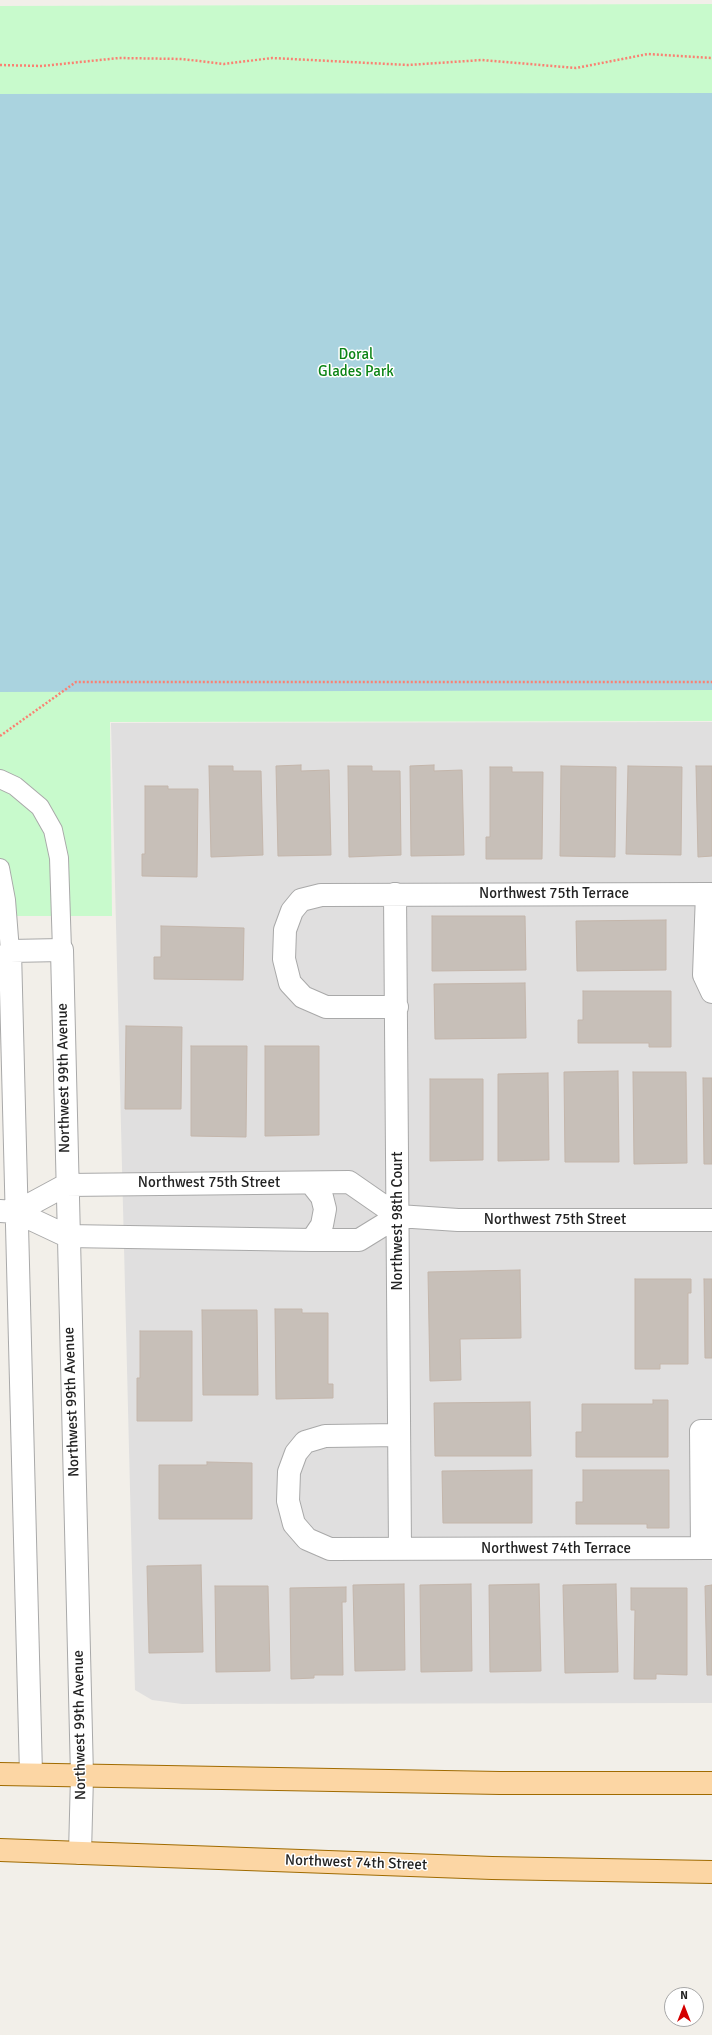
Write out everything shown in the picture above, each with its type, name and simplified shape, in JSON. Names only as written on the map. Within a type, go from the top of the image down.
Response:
[{"type":"main road","points":[[0,1774],[500,1783],[712,1784]]},
{"type":"main road","name":"Northwest 74th Street","points":[[0,1850],[492,1868],[712,1872]]},
{"type":"street","points":[[395,894],[321,895],[301,900],[292,911],[285,930],[284,959],[290,983],[303,998],[326,1007],[397,1007]]},
{"type":"street","name":"Northwest 75th Terrace","points":[[395,894],[709,894]]},
{"type":"street","name":"Northwest 98th Court","points":[[395,894],[400,1549]]},
{"type":"street","points":[[709,894],[704,974],[712,992]]},
{"type":"street","points":[[31,1774],[8,1211],[10,951],[62,950]]},
{"type":"street","name":"Northwest 99th Avenue","points":[[62,950],[66,1185],[82,1776],[80,1853]]},
{"type":"street","name":"Northwest 75th Street","points":[[8,1211],[66,1185],[349,1182],[398,1216],[458,1220],[712,1220]]},
{"type":"street","points":[[311,1183],[322,1197],[325,1209],[322,1225],[312,1240]]},
{"type":"street","points":[[8,1211],[68,1236],[312,1240],[360,1240],[398,1216]]},
{"type":"street","points":[[707,1548],[701,1431],[712,1431]]},
{"type":"street","points":[[399,1435],[325,1436],[305,1442],[296,1453],[289,1472],[288,1501],[294,1524],[307,1539],[330,1549],[400,1549]]},
{"type":"street","name":"Northwest 74th Terrace","points":[[400,1549],[707,1548]]},
{"type":"lane","points":[[0,779],[15,786],[40,807],[53,830],[59,858],[62,950]]},
{"type":"lane","points":[[0,868],[6,900],[10,951]]},
{"type":"path","points":[[0,65],[42,66],[119,58],[182,59],[224,64],[272,58],[408,65],[482,60],[576,68],[648,54],[712,58]]},
{"type":"path","points":[[0,736],[76,682],[712,682]]},
{"type":"shaded area","points":[[712,722],[712,1703],[182,1704],[152,1700],[135,1690],[111,723]]},
{"type":"green space","name":"Doral Glades Park","points":[[712,4],[712,721],[110,722],[112,916],[0,916],[0,6]]},
{"type":"water","name":"Doral Glades Park","points":[[712,93],[712,690],[0,692],[0,94]]},
{"type":"building","points":[[301,765],[301,771],[329,770],[331,855],[278,856],[276,766]]},
{"type":"building","points":[[434,765],[434,771],[462,770],[464,855],[411,856],[410,766]]},
{"type":"building","points":[[209,766],[233,766],[233,771],[261,771],[263,855],[211,857]]},
{"type":"building","points":[[348,766],[372,766],[372,771],[400,771],[401,855],[349,857]]},
{"type":"building","points":[[561,766],[616,767],[615,857],[560,856]]},
{"type":"building","points":[[628,766],[682,767],[681,855],[626,854]]},
{"type":"building","points":[[696,766],[712,766],[712,856],[698,857]]},
{"type":"building","points":[[490,767],[512,767],[512,772],[543,772],[542,859],[486,859],[486,837],[490,837]]},
{"type":"building","points":[[145,786],[168,786],[168,789],[198,789],[197,877],[142,876],[142,854],[145,854]]},
{"type":"building","points":[[432,916],[525,916],[526,970],[432,971]]},
{"type":"building","points":[[666,920],[666,970],[577,971],[576,921]]},
{"type":"building","points":[[161,926],[244,928],[243,980],[154,979],[154,957],[161,957]]},
{"type":"building","points":[[525,983],[526,1038],[435,1039],[434,984]]},
{"type":"building","points":[[583,991],[671,991],[671,1047],[649,1047],[649,1043],[578,1043],[578,1020],[583,1020]]},
{"type":"building","points":[[126,1026],[182,1027],[181,1109],[125,1109]]},
{"type":"building","points":[[191,1046],[247,1046],[246,1137],[191,1136]]},
{"type":"building","points":[[265,1046],[319,1046],[319,1135],[265,1136]]},
{"type":"building","points":[[618,1071],[619,1162],[565,1162],[564,1072]]},
{"type":"building","points":[[633,1072],[686,1072],[687,1163],[634,1164]]},
{"type":"building","points":[[548,1073],[549,1160],[498,1161],[498,1074]]},
{"type":"building","points":[[703,1078],[712,1078],[712,1164],[704,1164]]},
{"type":"building","points":[[430,1079],[483,1079],[483,1160],[430,1161]]},
{"type":"building","points":[[520,1270],[521,1338],[460,1339],[461,1380],[430,1381],[428,1272]]},
{"type":"building","points":[[635,1279],[691,1279],[691,1293],[688,1293],[688,1364],[660,1364],[660,1369],[635,1369]]},
{"type":"building","points":[[704,1279],[712,1279],[712,1358],[705,1358]]},
{"type":"building","points":[[275,1309],[302,1309],[302,1313],[328,1313],[328,1384],[333,1384],[333,1398],[276,1399]]},
{"type":"building","points":[[202,1310],[257,1310],[258,1395],[203,1395]]},
{"type":"building","points":[[140,1331],[192,1331],[192,1421],[137,1421],[137,1378],[140,1378]]},
{"type":"building","points":[[653,1400],[668,1400],[668,1457],[576,1457],[576,1432],[582,1432],[582,1404],[653,1404]]},
{"type":"building","points":[[530,1402],[531,1456],[435,1456],[434,1403]]},
{"type":"building","points":[[207,1462],[252,1463],[252,1519],[159,1519],[159,1465],[207,1465]]},
{"type":"building","points":[[532,1470],[532,1523],[443,1523],[442,1471]]},
{"type":"building","points":[[583,1470],[669,1470],[669,1528],[647,1528],[647,1524],[576,1524],[576,1502],[583,1502]]},
{"type":"building","points":[[201,1565],[203,1652],[149,1653],[147,1566]]},
{"type":"building","points":[[404,1584],[405,1670],[355,1671],[353,1585]]},
{"type":"building","points":[[471,1584],[472,1671],[421,1672],[420,1585]]},
{"type":"building","points":[[539,1584],[541,1671],[490,1672],[489,1585]]},
{"type":"building","points":[[616,1584],[618,1672],[565,1673],[563,1585]]},
{"type":"building","points":[[712,1585],[712,1675],[707,1675],[705,1586]]},
{"type":"building","points":[[215,1586],[268,1586],[270,1671],[216,1672]]},
{"type":"building","points":[[346,1587],[346,1602],[342,1602],[343,1675],[314,1675],[314,1678],[291,1679],[290,1588]]},
{"type":"building","points":[[631,1588],[687,1588],[687,1675],[656,1674],[656,1679],[634,1679],[635,1610],[631,1610]]}]
